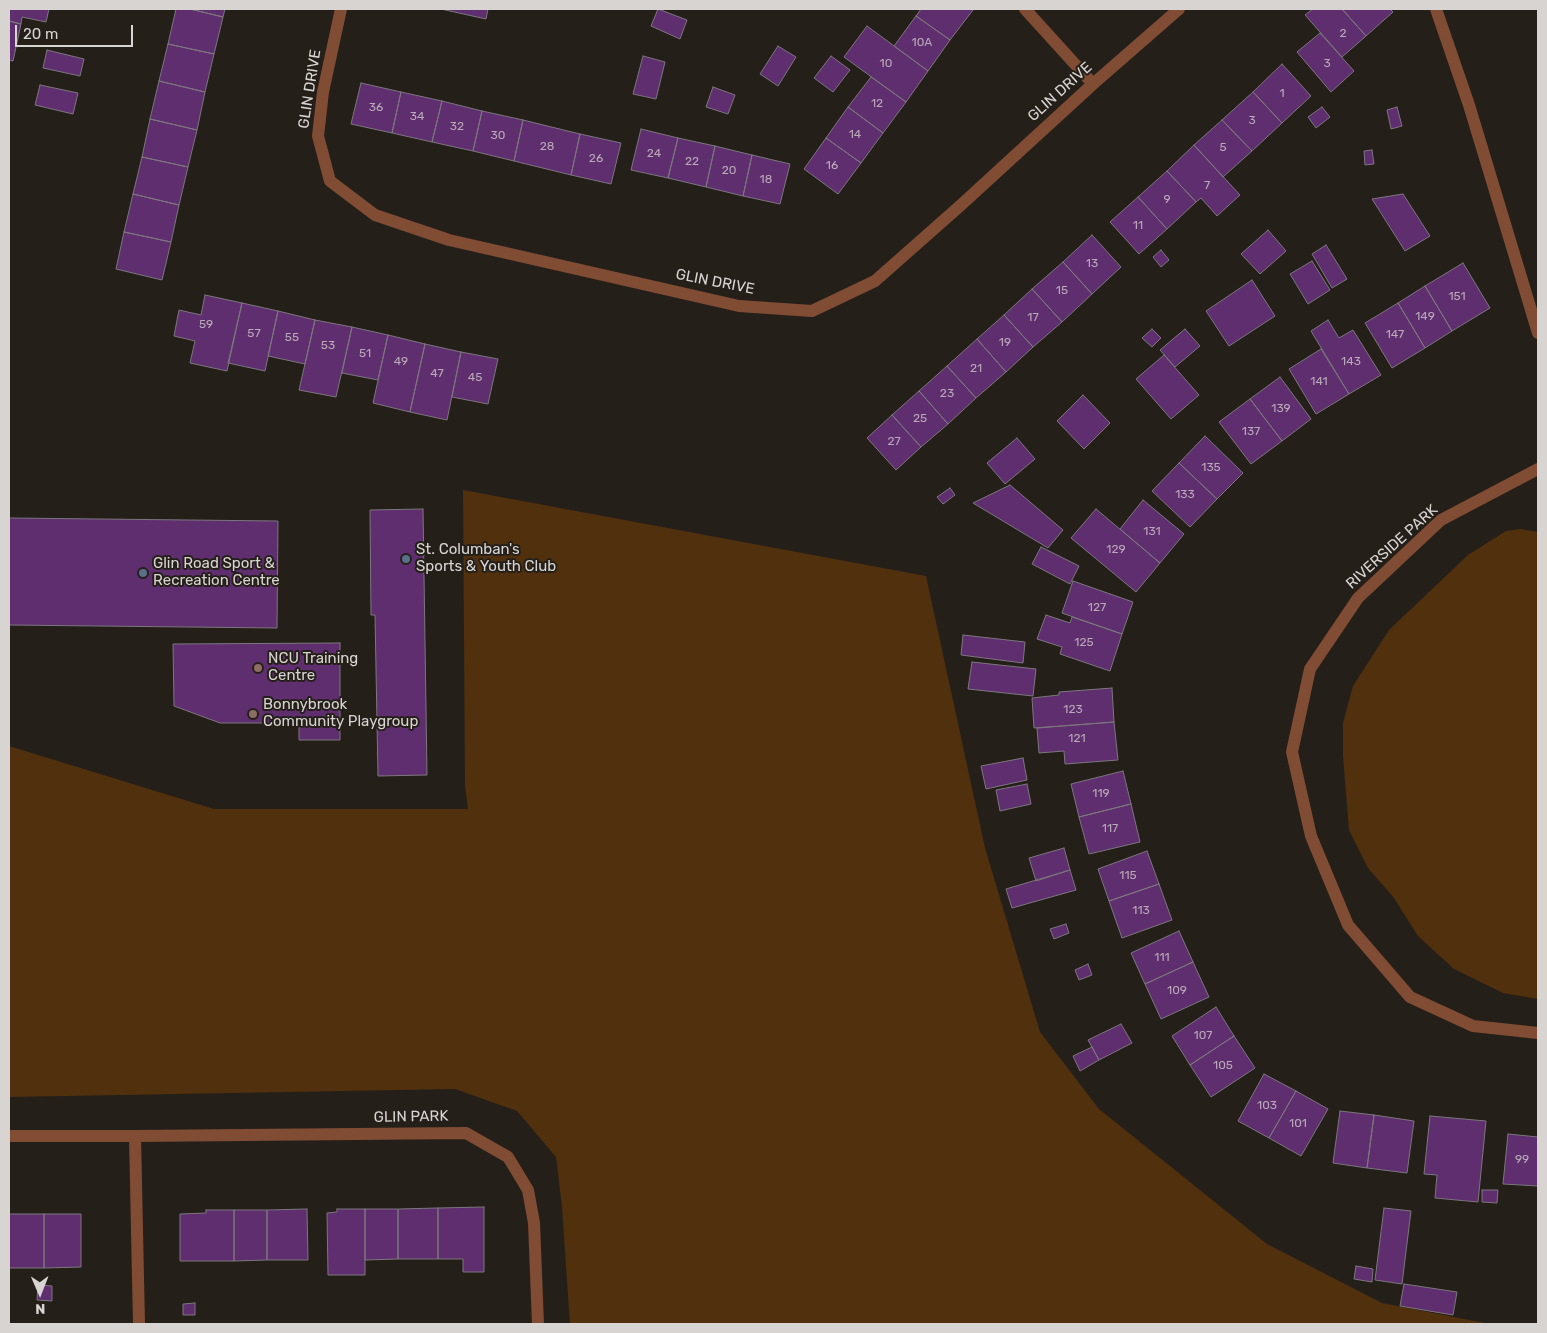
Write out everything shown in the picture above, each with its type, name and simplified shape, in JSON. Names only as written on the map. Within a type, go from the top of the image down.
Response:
[{"type":"street","name":"GLIN DRIVE","points":[[341,9],[323,92],[318,136],[330,181],[375,215],[449,240],[739,306],[812,311],[875,281],[1179,9]]},
{"type":"street","points":[[1025,9],[1093,84]]},
{"type":"street","points":[[1436,9],[1469,105],[1538,333]]},
{"type":"street","name":"RIVERSIDE PARK","points":[[1538,469],[1441,520],[1358,598],[1310,669],[1292,752],[1311,836],[1348,925],[1410,997],[1473,1026],[1538,1033]]},
{"type":"street","name":"GLIN PARK","points":[[9,1136],[466,1133],[508,1157],[528,1190],[534,1223],[538,1324]]},
{"type":"street","points":[[135,1136],[139,1324]]},
{"type":"shaded area","points":[[463,490],[926,576],[985,848],[1040,1032],[1099,1109],[1267,1244],[1382,1303],[1490,1324],[570,1324],[562,1207],[556,1157],[517,1111],[455,1089],[9,1097],[9,746],[214,809],[468,809],[465,786]]},
{"type":"shaded area","points":[[1520,529],[1538,532],[1538,999],[1503,993],[1454,969],[1418,936],[1394,898],[1368,868],[1349,830],[1343,757],[1343,723],[1353,686],[1389,630],[1468,555],[1506,531]]},
{"type":"building","points":[[9,9],[49,9],[46,22],[22,17],[21,24],[9,21]]},
{"type":"building","points":[[176,9],[190,9],[223,17],[214,54],[168,44]]},
{"type":"building","points":[[190,9],[225,9],[223,17]]},
{"type":"building","points":[[441,9],[488,9],[486,19]]},
{"type":"building","points":[[658,9],[687,20],[680,39],[651,26]]},
{"type":"building","points":[[921,9],[973,10],[950,40],[916,16]]},
{"type":"building","points":[[1313,9],[1342,9],[1366,36],[1342,57],[1305,15]]},
{"type":"building","points":[[1342,9],[1390,9],[1393,12],[1366,36]]},
{"type":"building","points":[[916,16],[950,40],[928,71],[894,46]]},
{"type":"building","points":[[9,21],[21,24],[13,61],[9,60]]},
{"type":"building","points":[[867,26],[928,71],[906,102],[844,57]]},
{"type":"building","points":[[1320,33],[1354,71],[1331,92],[1297,52]]},
{"type":"building","points":[[168,44],[214,54],[205,92],[159,81]]},
{"type":"building","points":[[778,46],[796,57],[778,86],[760,74]]},
{"type":"building","points":[[47,50],[84,59],[80,76],[43,68]]},
{"type":"building","points":[[643,56],[665,62],[656,99],[633,94]]},
{"type":"building","points":[[831,56],[850,70],[833,92],[814,78]]},
{"type":"building","points":[[1282,64],[1311,96],[1282,123],[1253,92]]},
{"type":"building","points":[[871,77],[906,102],[883,133],[848,107]]},
{"type":"building","points":[[159,81],[205,92],[197,130],[150,119]]},
{"type":"building","points":[[361,83],[401,92],[392,133],[351,124]]},
{"type":"building","points":[[40,85],[78,93],[73,114],[35,105]]},
{"type":"building","points":[[713,87],[735,95],[728,114],[706,107]]},
{"type":"building","points":[[401,92],[442,101],[432,142],[392,133]]},
{"type":"building","points":[[1253,92],[1282,123],[1252,151],[1222,120]]},
{"type":"building","points":[[442,101],[482,111],[473,151],[432,142]]},
{"type":"building","points":[[848,107],[883,133],[861,163],[826,138]]},
{"type":"building","points":[[1322,107],[1330,117],[1316,128],[1308,117]]},
{"type":"building","points":[[1397,107],[1402,126],[1391,129],[1387,110]]},
{"type":"building","points":[[482,111],[523,120],[514,161],[473,151]]},
{"type":"building","points":[[150,119],[197,130],[188,167],[142,157]]},
{"type":"building","points":[[523,120],[580,134],[571,175],[514,161]]},
{"type":"building","points":[[1222,120],[1252,151],[1223,177],[1194,145]]},
{"type":"building","points":[[641,129],[678,138],[668,178],[631,170]]},
{"type":"building","points":[[580,134],[621,143],[611,184],[571,175]]},
{"type":"building","points":[[678,138],[715,146],[706,187],[668,178]]},
{"type":"building","points":[[826,138],[861,163],[838,194],[804,169]]},
{"type":"building","points":[[1194,145],[1240,195],[1217,216],[1201,198],[1196,202],[1167,171]]},
{"type":"building","points":[[715,146],[752,155],[743,196],[706,187]]},
{"type":"building","points":[[1372,150],[1374,164],[1365,165],[1364,151]]},
{"type":"building","points":[[752,155],[790,164],[780,204],[743,196]]},
{"type":"building","points":[[142,157],[188,167],[179,205],[133,194]]},
{"type":"building","points":[[1167,171],[1196,202],[1167,229],[1138,197]]},
{"type":"building","points":[[133,194],[179,205],[171,242],[124,232]]},
{"type":"building","points":[[1403,194],[1430,236],[1405,251],[1372,199]]},
{"type":"building","points":[[1138,197],[1167,229],[1139,254],[1110,222]]},
{"type":"building","points":[[1268,230],[1286,251],[1260,274],[1241,254]]},
{"type":"building","points":[[124,232],[171,242],[162,280],[116,269]]},
{"type":"building","points":[[1092,235],[1121,267],[1092,294],[1063,262]]},
{"type":"building","points":[[1326,245],[1347,279],[1332,288],[1312,254]]},
{"type":"building","points":[[1161,250],[1169,260],[1161,267],[1153,257]]},
{"type":"building","points":[[1312,261],[1330,290],[1308,304],[1290,274]]},
{"type":"building","points":[[1063,262],[1092,294],[1062,322],[1032,289]]},
{"type":"building","points":[[1463,263],[1490,308],[1452,331],[1425,286]]},
{"type":"building","points":[[1252,280],[1275,316],[1229,346],[1206,311]]},
{"type":"building","points":[[1425,286],[1452,331],[1425,348],[1398,303]]},
{"type":"building","points":[[1032,289],[1062,322],[1033,347],[1004,315]]},
{"type":"building","points":[[205,295],[242,303],[227,371],[190,363],[195,341],[174,336],[179,310],[201,315]]},
{"type":"building","points":[[242,303],[278,311],[265,371],[228,363]]},
{"type":"building","points":[[1398,303],[1425,348],[1392,368],[1365,323]]},
{"type":"building","points":[[278,311],[315,320],[305,364],[268,356]]},
{"type":"building","points":[[1004,315],[1033,347],[1006,372],[977,339]]},
{"type":"building","points":[[315,320],[352,327],[336,397],[299,390]]},
{"type":"building","points":[[1328,320],[1339,338],[1353,330],[1381,375],[1349,394],[1311,331]]},
{"type":"building","points":[[352,327],[388,335],[378,380],[342,373]]},
{"type":"building","points":[[1152,329],[1161,338],[1152,347],[1142,338]]},
{"type":"building","points":[[1185,329],[1200,346],[1175,367],[1160,350]]},
{"type":"building","points":[[388,335],[425,344],[410,412],[373,403]]},
{"type":"building","points":[[977,339],[1006,372],[976,398],[947,366]]},
{"type":"building","points":[[425,344],[461,352],[447,420],[410,412]]},
{"type":"building","points":[[1321,349],[1349,394],[1316,414],[1289,369]]},
{"type":"building","points":[[461,352],[498,359],[488,404],[452,397]]},
{"type":"building","points":[[1164,355],[1199,395],[1171,419],[1136,379]]},
{"type":"building","points":[[947,366],[976,398],[948,424],[919,391]]},
{"type":"building","points":[[1280,377],[1311,419],[1282,441],[1250,399]]},
{"type":"building","points":[[919,391],[948,424],[921,447],[892,415]]},
{"type":"building","points":[[1083,395],[1110,423],[1084,449],[1057,421]]},
{"type":"building","points":[[1250,399],[1282,441],[1251,464],[1219,422]]},
{"type":"building","points":[[892,415],[921,447],[896,470],[867,438]]},
{"type":"building","points":[[1205,436],[1243,473],[1217,499],[1179,463]]},
{"type":"building","points":[[1017,438],[1035,459],[1005,484],[987,463]]},
{"type":"building","points":[[1179,463],[1217,499],[1190,527],[1152,491]]},
{"type":"building","points":[[1010,485],[1063,530],[1048,548],[973,503]]},
{"type":"building","points":[[950,488],[955,495],[943,504],[937,497]]},
{"type":"building","points":[[1143,500],[1184,534],[1160,563],[1120,529]]},
{"type":"building","points":[[423,509],[427,775],[378,776],[375,615],[371,615],[370,510]]},
{"type":"building","points":[[1096,509],[1160,563],[1136,592],[1071,538]]},
{"type":"building","name":"Glin Road Sport & Recreation Centre","points":[[9,518],[278,521],[277,628],[9,625]]},
{"type":"building","points":[[1041,547],[1079,566],[1070,584],[1032,564]]},
{"type":"building","points":[[1073,581],[1133,602],[1122,634],[1062,613]]},
{"type":"building","points":[[1046,615],[1070,623],[1072,617],[1122,634],[1110,671],[1060,654],[1062,647],[1037,639]]},
{"type":"building","points":[[963,635],[1025,642],[1023,663],[961,655]]},
{"type":"building","points":[[340,643],[340,740],[299,740],[299,723],[220,723],[174,706],[173,644]]},
{"type":"building","points":[[972,662],[1036,669],[1033,696],[968,689]]},
{"type":"building","points":[[1112,688],[1114,722],[1034,728],[1032,698],[1059,695],[1059,692]]},
{"type":"building","points":[[1114,722],[1118,760],[1065,764],[1064,751],[1039,753],[1037,728]]},
{"type":"building","points":[[1023,758],[1027,780],[986,789],[981,766]]},
{"type":"building","points":[[1123,771],[1131,804],[1079,817],[1071,784]]},
{"type":"building","points":[[1027,784],[1031,804],[1000,811],[996,790]]},
{"type":"building","points":[[1131,804],[1140,842],[1089,854],[1079,817]]},
{"type":"building","points":[[1064,848],[1070,870],[1036,881],[1029,858]]},
{"type":"building","points":[[1147,851],[1159,884],[1109,901],[1098,869]]},
{"type":"building","points":[[1070,870],[1076,890],[1012,908],[1006,889]]},
{"type":"building","points":[[1159,884],[1172,920],[1122,938],[1109,901]]},
{"type":"building","points":[[1066,924],[1069,933],[1054,939],[1050,929]]},
{"type":"building","points":[[1179,931],[1193,962],[1145,984],[1131,953]]},
{"type":"building","points":[[1193,962],[1209,997],[1161,1019],[1145,984]]},
{"type":"building","points":[[1088,964],[1092,975],[1079,980],[1075,970]]},
{"type":"building","points":[[1216,1007],[1234,1036],[1190,1065],[1172,1036]]},
{"type":"building","points":[[1121,1024],[1132,1043],[1099,1060],[1088,1040]]},
{"type":"building","points":[[1234,1036],[1255,1068],[1211,1097],[1190,1065]]},
{"type":"building","points":[[1092,1047],[1099,1060],[1080,1071],[1073,1056]]},
{"type":"building","points":[[1264,1074],[1296,1091],[1269,1138],[1238,1121]]},
{"type":"building","points":[[1296,1091],[1328,1109],[1301,1156],[1269,1138]]},
{"type":"building","points":[[1340,1111],[1374,1115],[1367,1168],[1333,1163]]},
{"type":"building","points":[[1374,1115],[1414,1121],[1407,1173],[1367,1168]]},
{"type":"building","points":[[1430,1116],[1486,1121],[1478,1202],[1435,1198],[1437,1175],[1424,1174]]},
{"type":"building","points":[[1508,1134],[1538,1137],[1538,1186],[1503,1184]]},
{"type":"building","points":[[1482,1190],[1498,1190],[1497,1203],[1482,1202]]},
{"type":"building","points":[[484,1207],[484,1272],[463,1272],[463,1259],[438,1259],[438,1208]]},
{"type":"building","points":[[438,1208],[438,1259],[398,1259],[398,1209]]},
{"type":"building","points":[[1384,1208],[1411,1211],[1402,1284],[1375,1280]]},
{"type":"building","points":[[307,1209],[308,1260],[267,1260],[267,1210]]},
{"type":"building","points":[[337,1209],[365,1209],[365,1275],[328,1275],[327,1213],[337,1212]]},
{"type":"building","points":[[365,1209],[398,1209],[398,1259],[365,1260]]},
{"type":"building","points":[[206,1210],[234,1210],[234,1261],[180,1261],[180,1214],[206,1213]]},
{"type":"building","points":[[234,1210],[267,1210],[267,1260],[234,1261]]},
{"type":"building","points":[[9,1214],[44,1214],[44,1268],[9,1268]]},
{"type":"building","points":[[44,1214],[81,1214],[81,1267],[44,1268]]},
{"type":"building","points":[[1356,1266],[1373,1269],[1372,1282],[1354,1279]]},
{"type":"building","points":[[1404,1284],[1457,1292],[1453,1315],[1400,1306]]},
{"type":"building","points":[[38,1285],[52,1286],[52,1301],[37,1300]]},
{"type":"building","points":[[195,1303],[195,1315],[183,1315],[183,1304]]},
{"type":"place","name":"St. Columban's Sports & Youth Club","points":[[406,559]]},
{"type":"place","name":"Glin Road Sport & Recreation Centre","points":[[143,573]]},
{"type":"place","name":"NCU Training Centre","points":[[258,668]]},
{"type":"place","name":"Bonnybrook Community Playgroup","points":[[253,714]]}]
